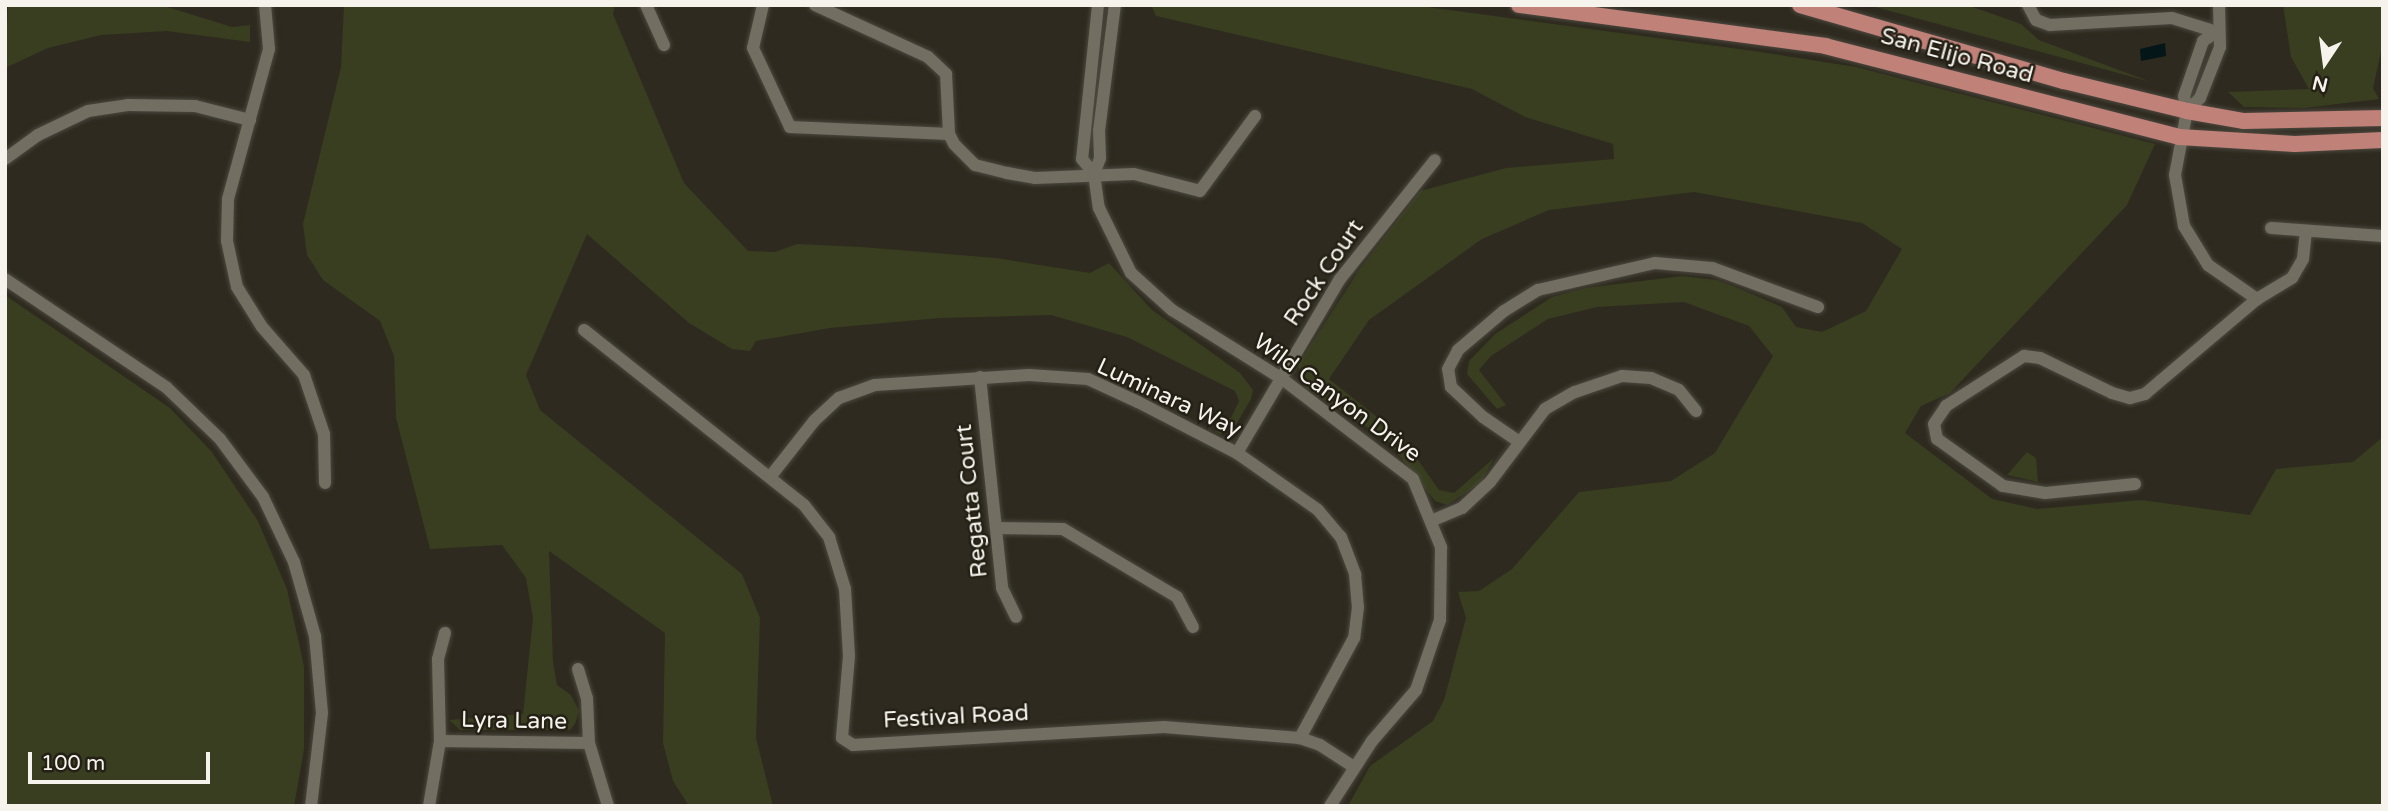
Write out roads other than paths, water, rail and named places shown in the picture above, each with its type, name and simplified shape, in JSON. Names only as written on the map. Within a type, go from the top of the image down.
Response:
[{"type":"main road","name":"San Elijo Road","points":[[1519,5],[1825,46],[2179,137],[2295,145],[2383,140]]},
{"type":"main road","name":"San Elijo Road","points":[[1800,5],[2064,81],[2187,111],[2244,121],[2383,118]]},
{"type":"street","points":[[265,5],[269,50],[228,200],[227,241],[237,287],[262,327],[304,375],[324,434],[325,483]]},
{"type":"street","points":[[646,5],[664,45]]},
{"type":"street","points":[[763,5],[753,48],[790,127],[949,134]]},
{"type":"street","points":[[815,5],[928,57],[946,74],[949,134],[975,165],[1035,178],[1134,174],[1200,191],[1255,116]]},
{"type":"street","name":"Wild Canyon Drive","points":[[1094,174],[1082,159],[1082,131],[1098,5]]},
{"type":"street","name":"Wild Canyon Drive","points":[[1115,5],[1099,131],[1100,158],[1094,174],[1099,208],[1131,274],[1172,310],[1281,378],[1413,479],[1441,547],[1440,620],[1416,690],[1354,767],[1330,806]]},
{"type":"street","points":[[2028,5],[2036,20],[2050,25],[2172,18],[2217,32]]},
{"type":"street","points":[[2219,5],[2217,32],[2220,47],[2200,98],[2187,111],[2179,137],[2175,175],[2184,226],[2208,265],[2257,299]]},
{"type":"street","points":[[2187,111],[2184,96],[2203,41],[2217,32]]},
{"type":"street","points":[[2196,63],[2212,69]]},
{"type":"street","points":[[5,159],[38,135],[88,111],[128,104],[194,106],[250,120]]},
{"type":"street","name":"Rock Court","points":[[1237,453],[1340,279],[1435,160]]},
{"type":"street","points":[[2271,228],[2383,236]]},
{"type":"street","points":[[2135,484],[2045,493],[2003,486],[1937,439],[1934,424],[1946,406],[2024,356],[2040,358],[2112,393],[2130,398],[2145,394],[2257,299],[2292,278],[2302,258],[2306,232]]},
{"type":"street","points":[[1518,441],[1483,417],[1451,387],[1448,369],[1458,350],[1504,311],[1538,290],[1655,263],[1712,268],[1818,307]]},
{"type":"street","points":[[5,279],[166,387],[220,439],[263,496],[303,587],[317,649],[322,713],[311,806]]},
{"type":"street","points":[[584,330],[770,477]]},
{"type":"street","points":[[1431,521],[1462,508],[1490,482],[1518,441],[1545,409],[1575,392],[1622,376],[1651,378],[1679,390],[1696,411]]},
{"type":"street","name":"Luminara Way","points":[[770,477],[814,421],[839,398],[875,385],[980,377],[1088,379],[1237,453],[1318,510],[1341,537],[1355,575],[1358,607],[1354,638],[1300,738]]},
{"type":"street","name":"Regatta Court","points":[[980,377],[1002,588],[1016,617]]},
{"type":"street","name":"Festival Road","points":[[770,477],[804,505],[828,537],[845,589],[849,656],[842,738],[853,745],[1164,727],[1300,738],[1320,745],[1354,767]]},
{"type":"street","points":[[996,528],[1063,528],[1177,597],[1193,627]]},
{"type":"street","points":[[429,806],[440,741],[438,659],[445,633]]},
{"type":"street","points":[[579,669],[587,698],[589,743],[608,806]]},
{"type":"street","name":"Lyra Lane","points":[[440,741],[589,743]]}]
